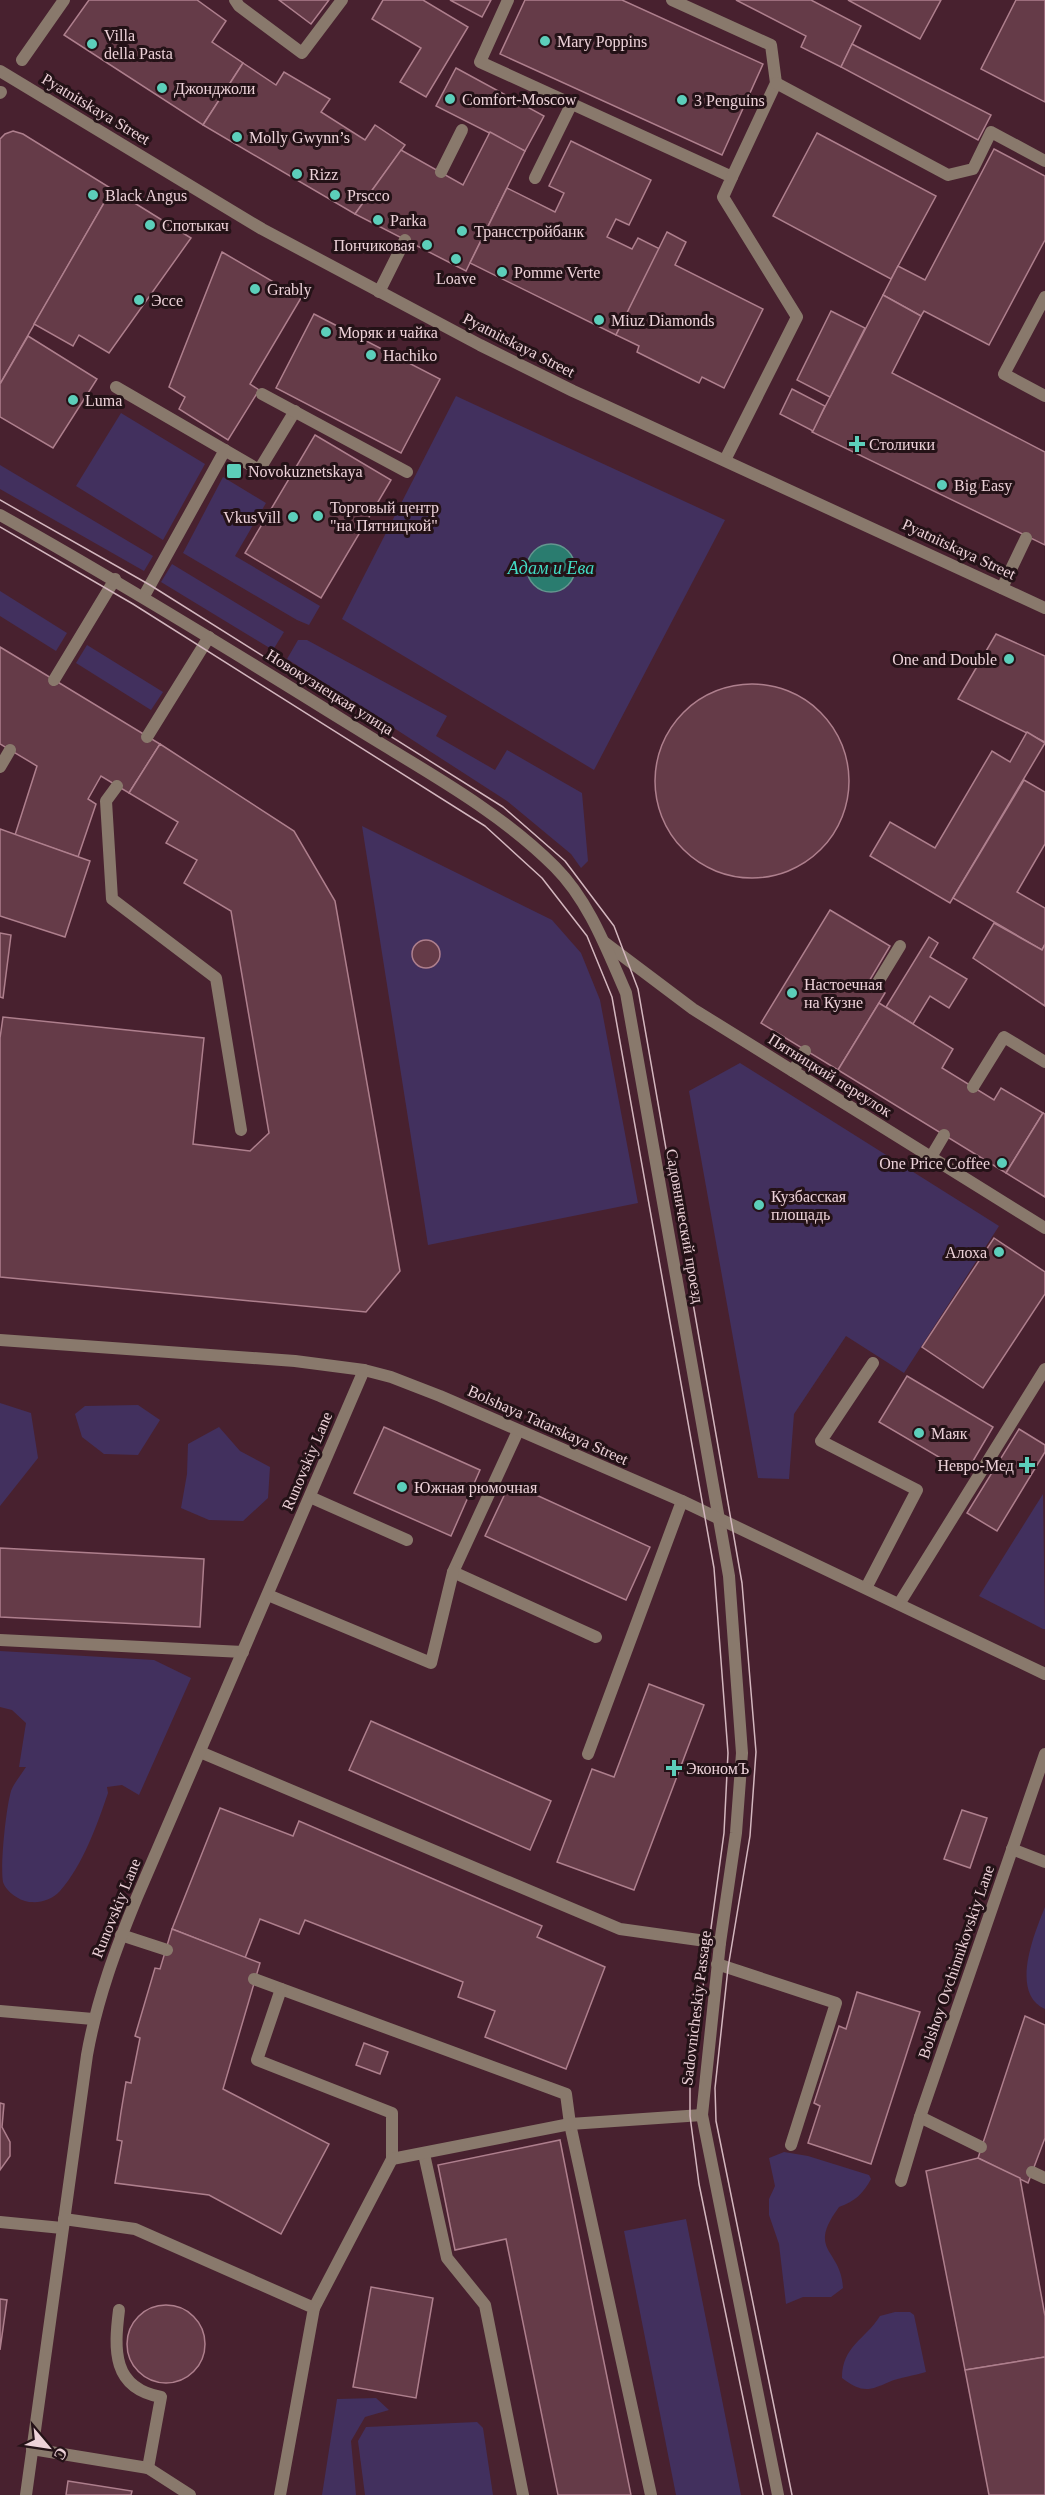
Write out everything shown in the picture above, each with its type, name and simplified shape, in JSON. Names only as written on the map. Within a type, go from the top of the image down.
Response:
[{"type":"street","points":[[22,60],[64,0]]},
{"type":"street","points":[[235,0],[239,6],[302,53],[342,0]]},
{"type":"street","points":[[508,0],[480,62],[732,177]]},
{"type":"street","points":[[672,0],[771,45],[776,83],[723,197],[797,316],[725,460]]},
{"type":"street","name":"Pyatnitskaya Street","points":[[0,70],[262,229],[544,378],[1045,608]]},
{"type":"street","points":[[776,83],[948,176],[973,169],[992,132],[1045,161]]},
{"type":"street","points":[[535,178],[572,104]]},
{"type":"street","points":[[441,172],[462,130]]},
{"type":"street","points":[[379,292],[405,240]]},
{"type":"street","points":[[1045,297],[1004,374],[1045,396]]},
{"type":"street","points":[[116,387],[259,470],[295,411]]},
{"type":"street","points":[[262,394],[407,472]]},
{"type":"street","points":[[144,596],[225,450]]},
{"type":"street","name":"Новокузнецкая улица","points":[[0,515],[144,596],[496,816],[556,868],[585,906],[604,942]]},
{"type":"street","points":[[1002,588],[1026,538]]},
{"type":"street","points":[[54,680],[115,579]]},
{"type":"street","points":[[147,737],[209,636]]},
{"type":"street","points":[[0,767],[10,750]]},
{"type":"street","points":[[117,786],[106,801],[112,899],[216,978],[241,1130]]},
{"type":"street","name":"Пятницкий переулок","points":[[604,942],[693,1009],[1045,1228]]},
{"type":"street","name":"Садовнический проезд","points":[[604,942],[626,993],[721,1520]]},
{"type":"street","points":[[875,987],[900,946]]},
{"type":"street","points":[[973,1087],[1004,1037],[1045,1062]]},
{"type":"street","points":[[793,1071],[806,1051]]},
{"type":"street","points":[[930,1157],[944,1135]]},
{"type":"street","name":"Bolshaya Tatarskaya Street","points":[[0,1340],[294,1361],[364,1370],[414,1385],[682,1501],[1045,1674]]},
{"type":"street","points":[[866,1588],[917,1490],[821,1441],[873,1364]]},
{"type":"street","points":[[899,1604],[1045,1369]]},
{"type":"street","name":"Runovskiy Lane","points":[[26,2495],[93,2019],[121,1935],[364,1370]]},
{"type":"street","points":[[268,1595],[430,1664],[453,1572],[518,1431]]},
{"type":"street","points":[[310,1497],[407,1540]]},
{"type":"street","points":[[588,1754],[682,1501]]},
{"type":"street","name":"Sadovnicheskiy Passage","points":[[721,1520],[729,1576],[742,1753],[736,1833],[717,1965],[702,2115],[778,2495]]},
{"type":"street","points":[[453,1572],[596,1637]]},
{"type":"street","points":[[0,1640],[243,1652]]},
{"type":"street","points":[[200,1752],[620,1929],[720,1943]]},
{"type":"street","name":"Bolshoy Ovchinnikovskiy Lane","points":[[901,2181],[920,2117],[1045,1754]]},
{"type":"street","points":[[1012,1850],[1045,1862]]},
{"type":"street","points":[[121,1935],[167,1950]]},
{"type":"street","points":[[717,1965],[836,2003],[791,2145]]},
{"type":"street","points":[[254,1979],[566,2094],[570,2124],[651,2495]]},
{"type":"street","points":[[280,2495],[314,2308],[392,2159],[392,2112],[257,2060],[282,1989]]},
{"type":"street","points":[[0,2011],[93,2019]]},
{"type":"street","points":[[392,2159],[570,2124],[702,2115]]},
{"type":"street","points":[[920,2117],[981,2147]]},
{"type":"street","points":[[424,2154],[447,2258],[485,2305],[523,2495]]},
{"type":"street","points":[[1032,2172],[1045,2178]]},
{"type":"street","points":[[0,2222],[63,2223],[135,2229],[314,2308]]},
{"type":"street","points":[[120,2310],[116,2341],[117,2358],[124,2375],[135,2388],[161,2397],[148,2468]]},
{"type":"street","points":[[32,2449],[148,2468],[190,2495]]},
{"type":"shaded area","points":[[456,396],[725,520],[594,770],[342,619]]},
{"type":"shaded area","points":[[121,413],[205,464],[163,540],[76,486]]},
{"type":"shaded area","points":[[0,465],[153,556],[144,571],[0,489]]},
{"type":"shaded area","points":[[223,477],[266,503],[235,556],[320,606],[309,625],[183,553]]},
{"type":"shaded area","points":[[172,564],[284,632],[273,650],[161,582]]},
{"type":"shaded area","points":[[0,591],[67,633],[56,651],[0,616]]},
{"type":"shaded area","points":[[298,640],[307,640],[447,716],[436,736],[495,770],[507,750],[582,793],[588,861],[581,868],[571,854],[507,801],[287,659]]},
{"type":"shaded area","points":[[87,645],[163,692],[151,710],[76,663]]},
{"type":"shaded area","points":[[362,826],[552,920],[581,953],[600,1000],[638,1203],[428,1245]]},
{"type":"shaded area","points":[[740,1063],[999,1226],[904,1373],[846,1336],[794,1414],[789,1479],[758,1478],[689,1091]]},
{"type":"shaded area","points":[[0,1403],[31,1413],[38,1458],[0,1506]]},
{"type":"shaded area","points":[[138,1405],[160,1420],[138,1455],[104,1454],[82,1437],[75,1414],[85,1406]]},
{"type":"shaded area","points":[[219,1427],[240,1451],[270,1467],[268,1498],[243,1521],[209,1520],[181,1508],[187,1474],[188,1444]]},
{"type":"shaded area","points":[[1043,1494],[1045,1629],[979,1596]]},
{"type":"shaded area","points":[[0,1651],[154,1660],[191,1678],[139,1795],[122,1785],[107,1787],[108,1793],[99,1818],[76,1869],[57,1894],[39,1902],[27,1902],[19,1898],[7,1889],[3,1882],[5,1823],[12,1788],[26,1767],[19,1767],[26,1723],[12,1710],[0,1707]]},
{"type":"shaded area","points":[[1045,1907],[1045,2009],[1034,2001],[1028,1990],[1027,1976],[1031,1946]]},
{"type":"shaded area","points":[[784,2152],[808,2156],[869,2175],[871,2179],[858,2196],[839,2207],[825,2233],[825,2242],[841,2275],[843,2288],[831,2297],[803,2297],[786,2304],[779,2244],[769,2215],[769,2199],[775,2186],[769,2158]]},
{"type":"shaded area","points":[[686,2219],[741,2495],[676,2495],[624,2231]]},
{"type":"shaded area","points":[[895,2312],[910,2312],[914,2315],[926,2372],[871,2389],[860,2388],[842,2378],[846,2358],[855,2344],[880,2316]]},
{"type":"shaded area","points":[[376,2398],[389,2410],[365,2417],[351,2441],[356,2495],[322,2495],[337,2399]]},
{"type":"shaded area","points":[[477,2422],[483,2428],[493,2495],[365,2495],[358,2441],[366,2427]]},
{"type":"water","name":"Адам и Ева","points":[[551,544],[568,551],[575,568],[568,585],[551,592],[534,585],[527,568],[534,551]]},
{"type":"building","points":[[89,0],[197,0],[226,21],[212,42],[243,63],[203,125],[64,35]]},
{"type":"building","points":[[279,0],[329,0],[311,24]]},
{"type":"building","points":[[383,0],[423,0],[468,27],[426,97],[400,82],[421,48],[372,19]]},
{"type":"building","points":[[450,0],[491,0],[482,17]]},
{"type":"building","points":[[525,0],[622,0],[763,64],[722,155],[500,54]]},
{"type":"building","points":[[736,0],[811,0],[861,26],[841,67],[801,47],[806,36]]},
{"type":"building","points":[[848,0],[941,0],[920,39]]},
{"type":"building","points":[[1016,0],[1045,0],[1045,102],[981,69]]},
{"type":"building","points":[[852,44],[991,115],[978,140],[841,67]]},
{"type":"building","points":[[243,63],[276,85],[284,72],[330,99],[321,112],[365,140],[375,125],[405,145],[355,214],[203,125]]},
{"type":"building","points":[[456,68],[544,116],[525,151],[436,106]]},
{"type":"building","points":[[13,131],[23,134],[112,189],[0,384],[0,139]]},
{"type":"building","points":[[490,132],[525,151],[466,271],[355,214],[401,150],[463,185]]},
{"type":"building","points":[[817,133],[936,196],[891,279],[773,216]]},
{"type":"building","points":[[571,141],[651,180],[629,225],[616,219],[607,237],[632,249],[638,238],[660,249],[616,335],[470,263],[507,188],[555,212],[564,193],[549,186]]},
{"type":"building","points":[[994,149],[1045,176],[1045,240],[989,345],[924,311],[921,316],[883,295],[898,266],[925,280]]},
{"type":"building","points":[[112,189],[191,238],[109,353],[79,335],[73,346],[34,324]]},
{"type":"building","points":[[667,232],[686,242],[675,265],[763,309],[724,388],[702,377],[699,383],[637,352],[639,346],[616,335]]},
{"type":"building","points":[[222,252],[301,298],[250,384],[259,390],[228,440],[179,409],[185,397],[169,387]]},
{"type":"building","points":[[883,295],[921,316],[892,373],[1045,452],[1045,545],[812,432]]},
{"type":"building","points":[[831,311],[865,328],[830,397],[797,380]]},
{"type":"building","points":[[314,314],[440,379],[401,453],[276,388]]},
{"type":"building","points":[[28,336],[97,379],[53,448],[0,417],[0,384]]},
{"type":"building","points":[[792,389],[825,406],[813,431],[780,414]]},
{"type":"building","name":"Торговый центр \"на Пятницкой\"","points":[[315,435],[391,480],[321,598],[245,553]]},
{"type":"building","points":[[996,634],[1045,656],[1045,742],[958,699]]},
{"type":"building","points":[[0,647],[160,744],[129,793],[101,776],[88,799],[96,804],[78,857],[15,835],[37,766],[0,744]]},
{"type":"building","points":[[752,684],[780,688],[798,696],[813,706],[827,720],[845,753],[849,781],[845,809],[837,827],[827,842],[813,856],[780,874],[752,878],[724,874],[706,866],[691,856],[677,842],[659,809],[655,781],[659,753],[667,735],[677,720],[691,706],[724,688]]},
{"type":"building","points":[[1027,732],[1045,743],[950,903],[870,856],[890,822],[935,848],[992,751],[1010,762]]},
{"type":"building","points":[[160,744],[294,831],[335,901],[400,1271],[366,1312],[0,1277],[0,1038],[3,1017],[204,1038],[193,1144],[250,1151],[269,1133],[231,911],[184,883],[197,860],[166,843],[178,822],[129,793]]},
{"type":"building","points":[[1024,780],[1045,792],[1045,844],[1017,892],[1045,908],[1045,944],[1042,950],[953,898]]},
{"type":"building","points":[[0,829],[90,861],[65,937],[0,916]]},
{"type":"building","points":[[830,910],[890,946],[868,983],[885,993],[838,1070],[761,1023]]},
{"type":"building","points":[[994,923],[1042,950],[1045,944],[1045,1006],[973,958]]},
{"type":"building","points":[[0,933],[11,935],[3,998],[0,997]]},
{"type":"building","points":[[929,937],[938,943],[930,957],[967,979],[949,1008],[930,996],[913,1024],[886,1007]]},
{"type":"building","points":[[426,940],[436,944],[440,954],[436,964],[426,968],[416,964],[412,954],[416,944]]},
{"type":"building","points":[[879,1003],[953,1049],[942,1068],[994,1100],[1001,1088],[1043,1113],[1006,1173],[838,1070]]},
{"type":"building","points":[[1043,1113],[1045,1114],[1045,1197],[1006,1173]]},
{"type":"building","points":[[994,1238],[1045,1272],[1045,1294],[983,1388],[922,1347]]},
{"type":"building","points":[[907,1376],[993,1427],[966,1473],[879,1422]]},
{"type":"building","points":[[384,1427],[480,1470],[451,1536],[354,1493]]},
{"type":"building","points":[[1019,1429],[1045,1445],[1045,1452],[997,1531],[967,1513]]},
{"type":"building","points":[[510,1483],[650,1547],[626,1600],[485,1536]]},
{"type":"building","points":[[0,1548],[204,1559],[200,1627],[0,1617]]},
{"type":"building","points":[[649,1684],[704,1705],[634,1890],[557,1862],[592,1769],[614,1777]]},
{"type":"building","points":[[371,1721],[551,1801],[530,1850],[349,1770]]},
{"type":"building","points":[[220,1808],[293,1836],[299,1821],[542,1926],[537,1937],[605,1967],[566,2069],[485,2037],[495,2011],[458,1997],[463,1982],[305,1920],[299,1934],[260,1919],[245,1958],[172,1929]]},
{"type":"building","points":[[962,1810],[987,1818],[970,1868],[944,1859]]},
{"type":"building","points":[[172,1929],[260,1963],[223,2089],[329,2144],[281,2234],[209,2195],[115,2183],[122,2141],[117,2140],[126,2082],[131,2083],[140,2038],[135,2036],[155,1968],[160,1969]]},
{"type":"building","points":[[857,1992],[920,2012],[871,2164],[808,2143],[820,2106],[814,2103],[839,2026],[846,2029]]},
{"type":"building","points":[[1025,2016],[1045,2025],[1045,2138],[1028,2183],[978,2158]]},
{"type":"building","points":[[364,2043],[388,2052],[380,2074],[356,2065]]},
{"type":"building","points":[[0,2103],[4,2104],[2,2127],[10,2142],[10,2156],[0,2170]]},
{"type":"building","points":[[560,2140],[631,2495],[558,2495],[506,2239],[455,2250],[438,2165]]},
{"type":"building","points":[[978,2158],[1020,2178],[1045,2316],[1045,2357],[965,2370],[926,2171]]},
{"type":"building","points":[[371,2287],[433,2298],[416,2398],[353,2387]]},
{"type":"building","points":[[0,2299],[7,2300],[0,2350]]},
{"type":"building","points":[[158,2305],[174,2305],[188,2311],[199,2322],[205,2336],[205,2352],[199,2366],[188,2377],[174,2383],[158,2383],[144,2377],[133,2366],[127,2352],[127,2336],[133,2322],[144,2311]]},
{"type":"building","points":[[1045,2357],[1045,2495],[989,2495],[965,2370]]},
{"type":"building","points":[[68,2481],[132,2491],[131,2495],[66,2495]]},
{"type":"tram line","points":[[0,500],[150,585],[503,807],[565,861],[614,926],[638,989],[742,1583],[756,1752],[750,1836],[728,1968],[715,2088],[716,2121],[792,2495]]},
{"type":"tram line","points":[[0,527],[133,604],[485,826],[542,878],[587,936],[612,997],[714,1568],[728,1753],[724,1833],[690,2082],[690,2116],[699,2184],[763,2495]]},
{"type":"place","name":"Mary Poppins","points":[[545,41]]},
{"type":"place","name":"Villa della Pasta","points":[[92,44]]},
{"type":"place","name":"Джонджоли","points":[[162,88]]},
{"type":"place","name":"Comfort-Moscow","points":[[450,99]]},
{"type":"place","name":"3 Penguins","points":[[682,100]]},
{"type":"place","name":"Molly Gwynn’s","points":[[237,137]]},
{"type":"place","name":"Rizz","points":[[297,174]]},
{"type":"place","name":"Black Angus","points":[[93,195]]},
{"type":"place","name":"Prscco","points":[[335,195]]},
{"type":"place","name":"Parka","points":[[378,220]]},
{"type":"place","name":"Спотыкач","points":[[150,225]]},
{"type":"place","name":"Трансстройбанк","points":[[462,231]]},
{"type":"place","name":"Пончиковая","points":[[427,245]]},
{"type":"place","name":"Loave","points":[[456,259]]},
{"type":"place","name":"Pomme Verte","points":[[502,272]]},
{"type":"place","name":"Grably","points":[[255,289]]},
{"type":"place","name":"Эссе","points":[[139,300]]},
{"type":"place","name":"Miuz Diamonds","points":[[599,320]]},
{"type":"place","name":"Моряк и чайка","points":[[326,332]]},
{"type":"place","name":"Hachiko","points":[[371,355]]},
{"type":"place","name":"Luma","points":[[73,400]]},
{"type":"place","name":"Столички","points":[[857,444]]},
{"type":"place","name":"Novokuznetskaya","points":[[234,471]]},
{"type":"place","name":"Big Easy","points":[[942,485]]},
{"type":"place","name":"Торговый центр \"на Пятницкой\"","points":[[318,516]]},
{"type":"place","name":"VkusVill","points":[[293,517]]},
{"type":"place","name":"One and Double","points":[[1009,659]]},
{"type":"place","name":"Настоечная на Кузне","points":[[792,993]]},
{"type":"place","name":"One Price Coffee","points":[[1002,1163]]},
{"type":"place","name":"Кузбасская площадь","points":[[759,1205]]},
{"type":"place","name":"Алоха","points":[[999,1252]]},
{"type":"place","name":"Маяк","points":[[919,1433]]},
{"type":"place","name":"Невро-Мед","points":[[1027,1465]]},
{"type":"place","name":"Южная рюмочная","points":[[402,1487]]},
{"type":"place","name":"ЭкономЪ","points":[[674,1768]]}]
